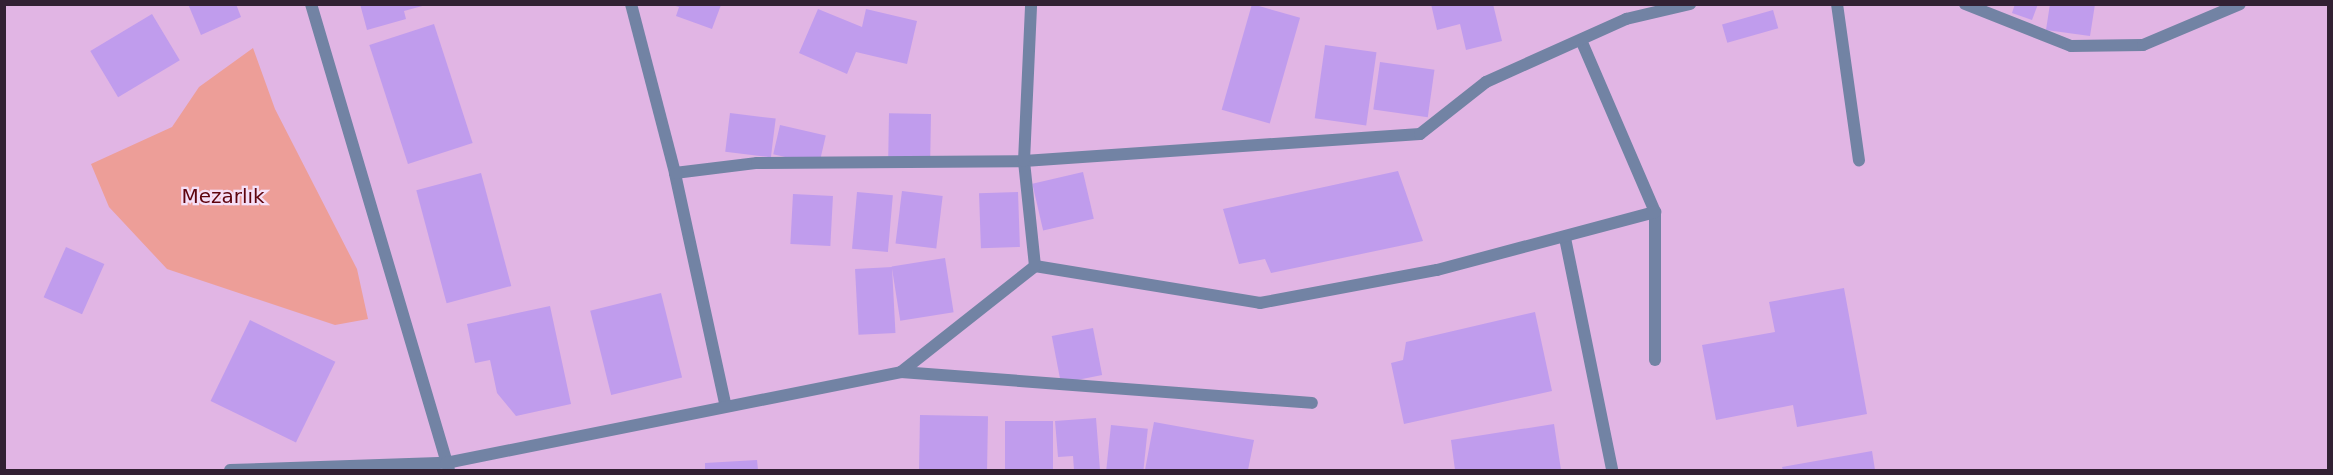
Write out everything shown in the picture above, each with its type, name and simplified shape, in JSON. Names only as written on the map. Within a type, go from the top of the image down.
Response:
[{"type":"street","points":[[310,4],[448,467]]},
{"type":"street","points":[[631,4],[675,173],[725,403]]},
{"type":"street","points":[[1031,4],[1024,161],[1035,266]]},
{"type":"street","points":[[675,173],[757,163],[1024,161],[1420,134],[1486,82],[1626,19],[1689,4]]},
{"type":"street","points":[[1837,4],[1859,160]]},
{"type":"street","points":[[1965,4],[2071,46],[2143,45],[2240,4]]},
{"type":"street","points":[[1581,40],[1655,212],[1655,360]]},
{"type":"street","points":[[901,372],[1035,266],[1260,303],[1437,270],[1565,238],[1655,212]]},
{"type":"street","points":[[1565,238],[1612,471]]},
{"type":"street","points":[[230,471],[448,467],[725,403],[901,372],[1312,403]]},
{"type":"green space","name":"Mezarlık","points":[[253,48],[275,109],[357,269],[368,319],[335,325],[167,269],[109,207],[91,164],[172,127],[199,87]]},
{"type":"building","points":[[188,4],[236,4],[241,17],[201,35]]},
{"type":"building","points":[[360,4],[426,5],[404,11],[406,19],[367,30]]},
{"type":"building","points":[[1252,4],[1300,18],[1270,124],[1222,110]]},
{"type":"building","points":[[1431,4],[1493,4],[1502,41],[1466,50],[1460,24],[1437,30]]},
{"type":"building","points":[[2015,4],[2038,4],[2032,20],[2012,13]]},
{"type":"building","points":[[2050,4],[2095,4],[2090,36],[2046,30]]},
{"type":"building","points":[[672,5],[721,5],[712,29],[676,16],[679,7]]},
{"type":"building","points":[[818,9],[862,27],[866,9],[917,21],[907,64],[856,52],[847,74],[799,53]]},
{"type":"building","points":[[1773,10],[1778,28],[1727,43],[1722,25]]},
{"type":"building","points":[[152,14],[180,60],[118,97],[90,51]]},
{"type":"building","points":[[434,24],[473,143],[408,164],[369,45]]},
{"type":"building","points":[[1325,45],[1376,52],[1366,126],[1315,118]]},
{"type":"building","points":[[1380,62],[1434,70],[1428,117],[1373,110]]},
{"type":"building","points":[[730,113],[776,119],[771,157],[725,152]]},
{"type":"building","points":[[889,113],[931,114],[930,164],[888,163]]},
{"type":"building","points":[[780,125],[826,136],[819,165],[773,154]]},
{"type":"building","points":[[1398,171],[1423,241],[1271,273],[1265,259],[1239,264],[1223,209]]},
{"type":"building","points":[[1083,172],[1094,219],[1043,230],[1032,184]]},
{"type":"building","points":[[481,173],[511,286],[447,303],[416,190]]},
{"type":"building","points":[[902,191],[943,196],[936,249],[896,244]]},
{"type":"building","points":[[857,192],[893,195],[888,252],[852,249]]},
{"type":"building","points":[[1018,192],[1020,247],[981,248],[979,193]]},
{"type":"building","points":[[793,194],[833,196],[830,246],[790,244]]},
{"type":"building","points":[[66,247],[104,264],[82,314],[44,297]]},
{"type":"building","points":[[945,258],[954,312],[900,321],[892,266]]},
{"type":"building","points":[[892,267],[895,333],[859,335],[855,269]]},
{"type":"building","points":[[1844,288],[1867,414],[1797,427],[1793,405],[1716,420],[1702,345],[1775,332],[1769,302]]},
{"type":"building","points":[[661,293],[682,377],[611,395],[590,311]]},
{"type":"building","points":[[550,306],[571,404],[516,416],[497,393],[490,360],[475,363],[467,324]]},
{"type":"building","points":[[1535,312],[1552,391],[1404,424],[1391,363],[1403,360],[1406,342]]},
{"type":"building","points":[[250,320],[335,362],[296,443],[211,401]]},
{"type":"building","points":[[1093,328],[1102,375],[1061,383],[1052,336]]},
{"type":"building","points":[[920,415],[988,416],[987,470],[919,470]]},
{"type":"building","points":[[1096,418],[1100,470],[1074,470],[1073,456],[1058,457],[1055,421]]},
{"type":"building","points":[[1005,421],[1053,421],[1053,470],[1005,470]]},
{"type":"building","points":[[1154,422],[1254,440],[1248,470],[1145,470]]},
{"type":"building","points":[[1554,424],[1561,470],[1455,470],[1451,440]]},
{"type":"building","points":[[1111,425],[1148,429],[1143,470],[1106,470]]},
{"type":"building","points":[[1872,451],[1875,470],[1783,470],[1782,467]]},
{"type":"building","points":[[757,460],[758,470],[705,470],[705,463]]}]
